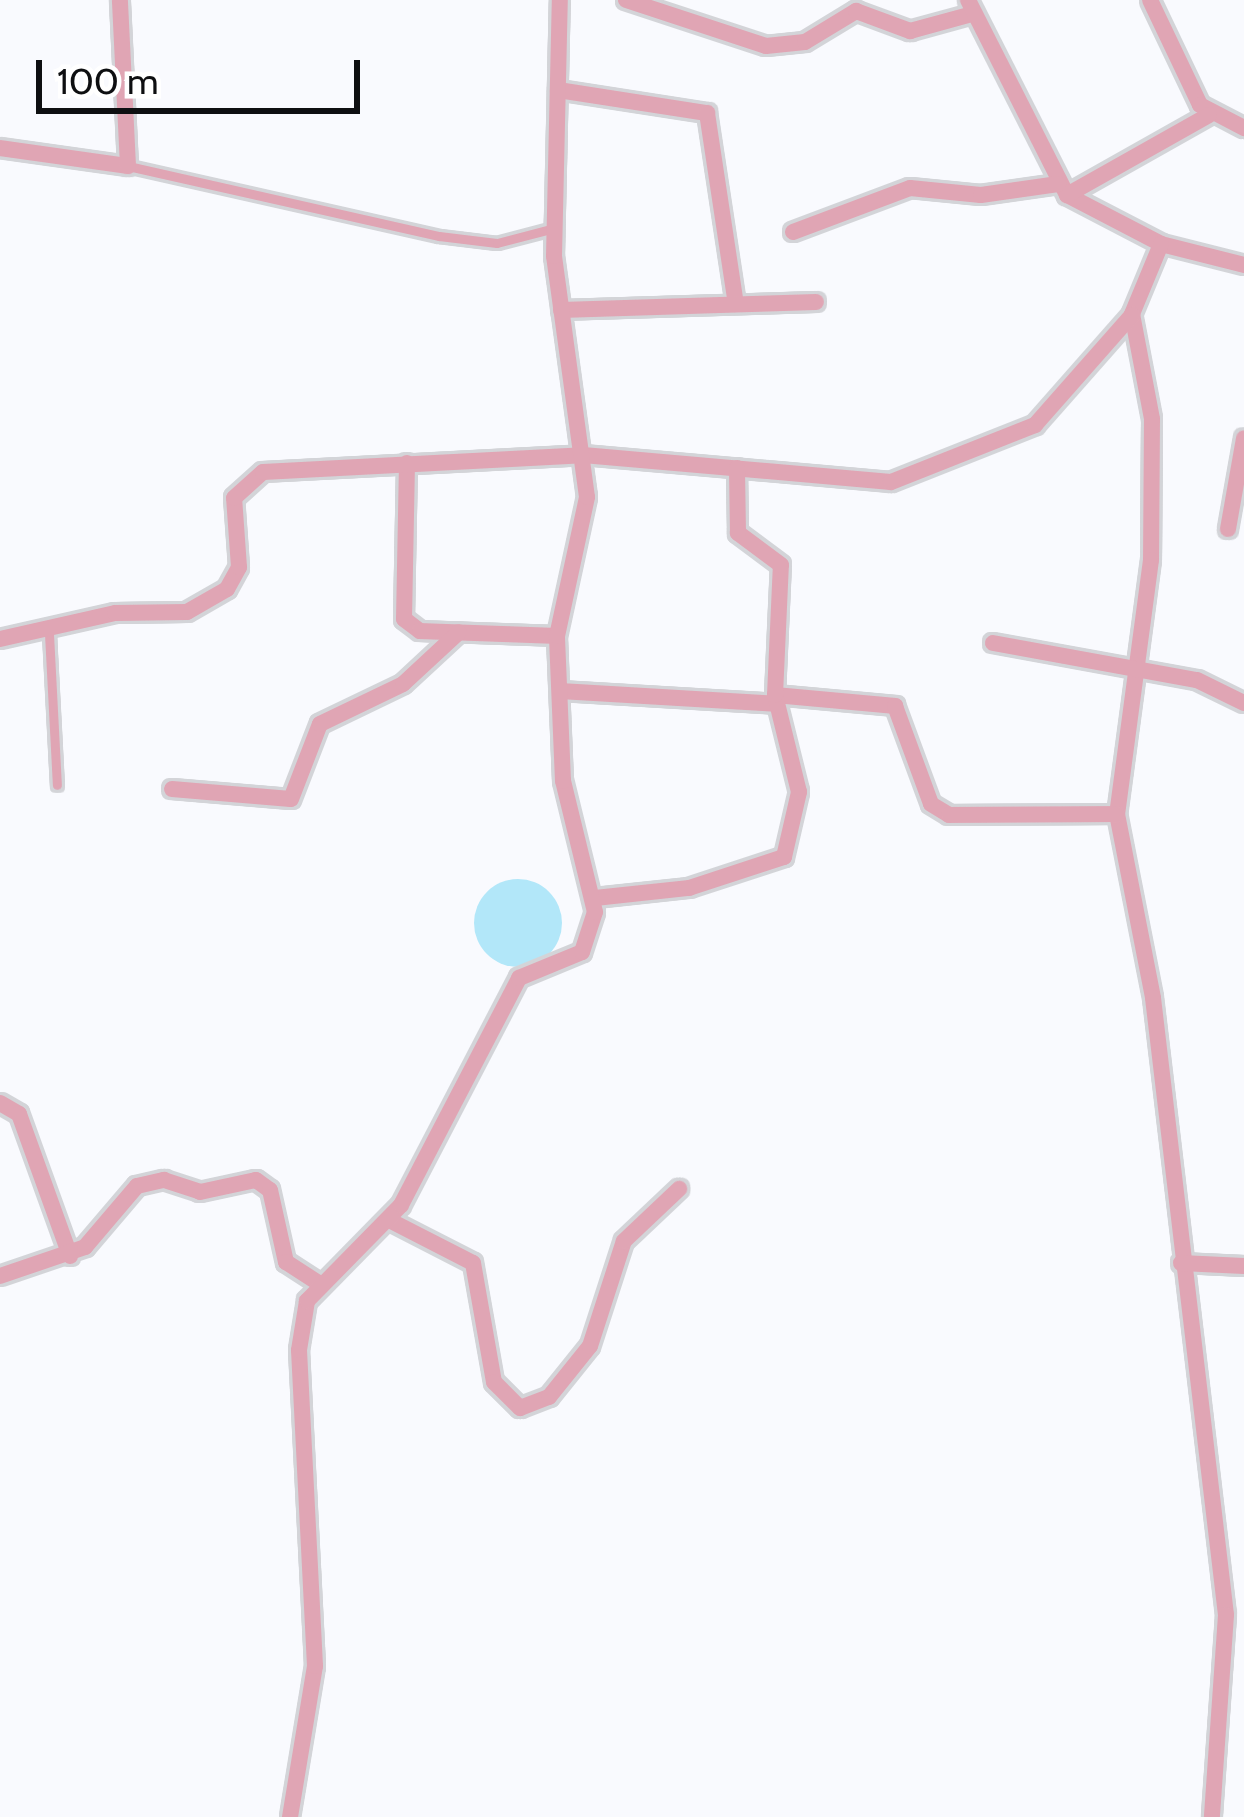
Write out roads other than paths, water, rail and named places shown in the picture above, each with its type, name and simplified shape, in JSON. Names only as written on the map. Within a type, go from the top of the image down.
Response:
[{"type":"street","points":[[0,148],[128,166],[120,0]]},
{"type":"street","points":[[290,1817],[316,1606],[300,1325],[320,1284],[394,1224],[519,978],[569,962],[582,952],[595,898],[563,781],[557,636],[585,534],[583,455],[560,310],[554,228],[560,0]]},
{"type":"street","points":[[626,0],[766,46],[805,41],[856,10],[910,31],[970,7],[1063,189],[1161,244],[1244,265]]},
{"type":"street","points":[[1150,0],[1209,115],[1244,128]]},
{"type":"street","points":[[557,90],[707,112],[736,304]]},
{"type":"street","points":[[793,232],[910,188],[981,195],[1063,189],[1209,115]]},
{"type":"street","points":[[0,639],[49,634],[115,613],[187,612],[227,589],[239,567],[233,498],[248,477],[583,455],[891,482],[988,450],[1060,401],[1132,314],[1161,244]]},
{"type":"street","points":[[560,310],[817,302]]},
{"type":"street","points":[[1132,314],[1154,446],[1137,667],[1118,814],[1154,998],[1181,1263],[1226,1616],[1228,1675],[1212,1817]]},
{"type":"street","points":[[1228,529],[1244,438]]},
{"type":"street","points":[[407,463],[404,619],[459,632],[557,636]]},
{"type":"street","points":[[595,898],[778,863],[799,792],[775,699],[781,565],[738,532],[737,468]]},
{"type":"street","points":[[172,788],[290,799],[320,724],[403,684],[459,632]]},
{"type":"street","points":[[993,643],[1137,667],[1244,703]]},
{"type":"street","points":[[560,692],[895,706],[931,804],[949,815],[1118,814]]},
{"type":"street","points":[[0,1102],[19,1114],[70,1256]]},
{"type":"street","points":[[0,1276],[70,1256],[137,1186],[164,1180],[200,1192],[256,1180],[270,1190],[286,1262],[320,1284]]},
{"type":"street","points":[[394,1224],[473,1263],[500,1396],[538,1405],[590,1346],[634,1226],[680,1190]]},
{"type":"street","points":[[1181,1263],[1244,1266]]},
{"type":"lane","points":[[128,166],[439,236],[497,243],[554,228]]},
{"type":"lane","points":[[49,634],[58,785]]},
{"type":"water","points":[[518,879],[535,882],[549,892],[559,906],[559,940],[549,954],[535,964],[518,967],[501,964],[487,954],[477,940],[474,923],[477,906],[487,892],[501,882]]}]
